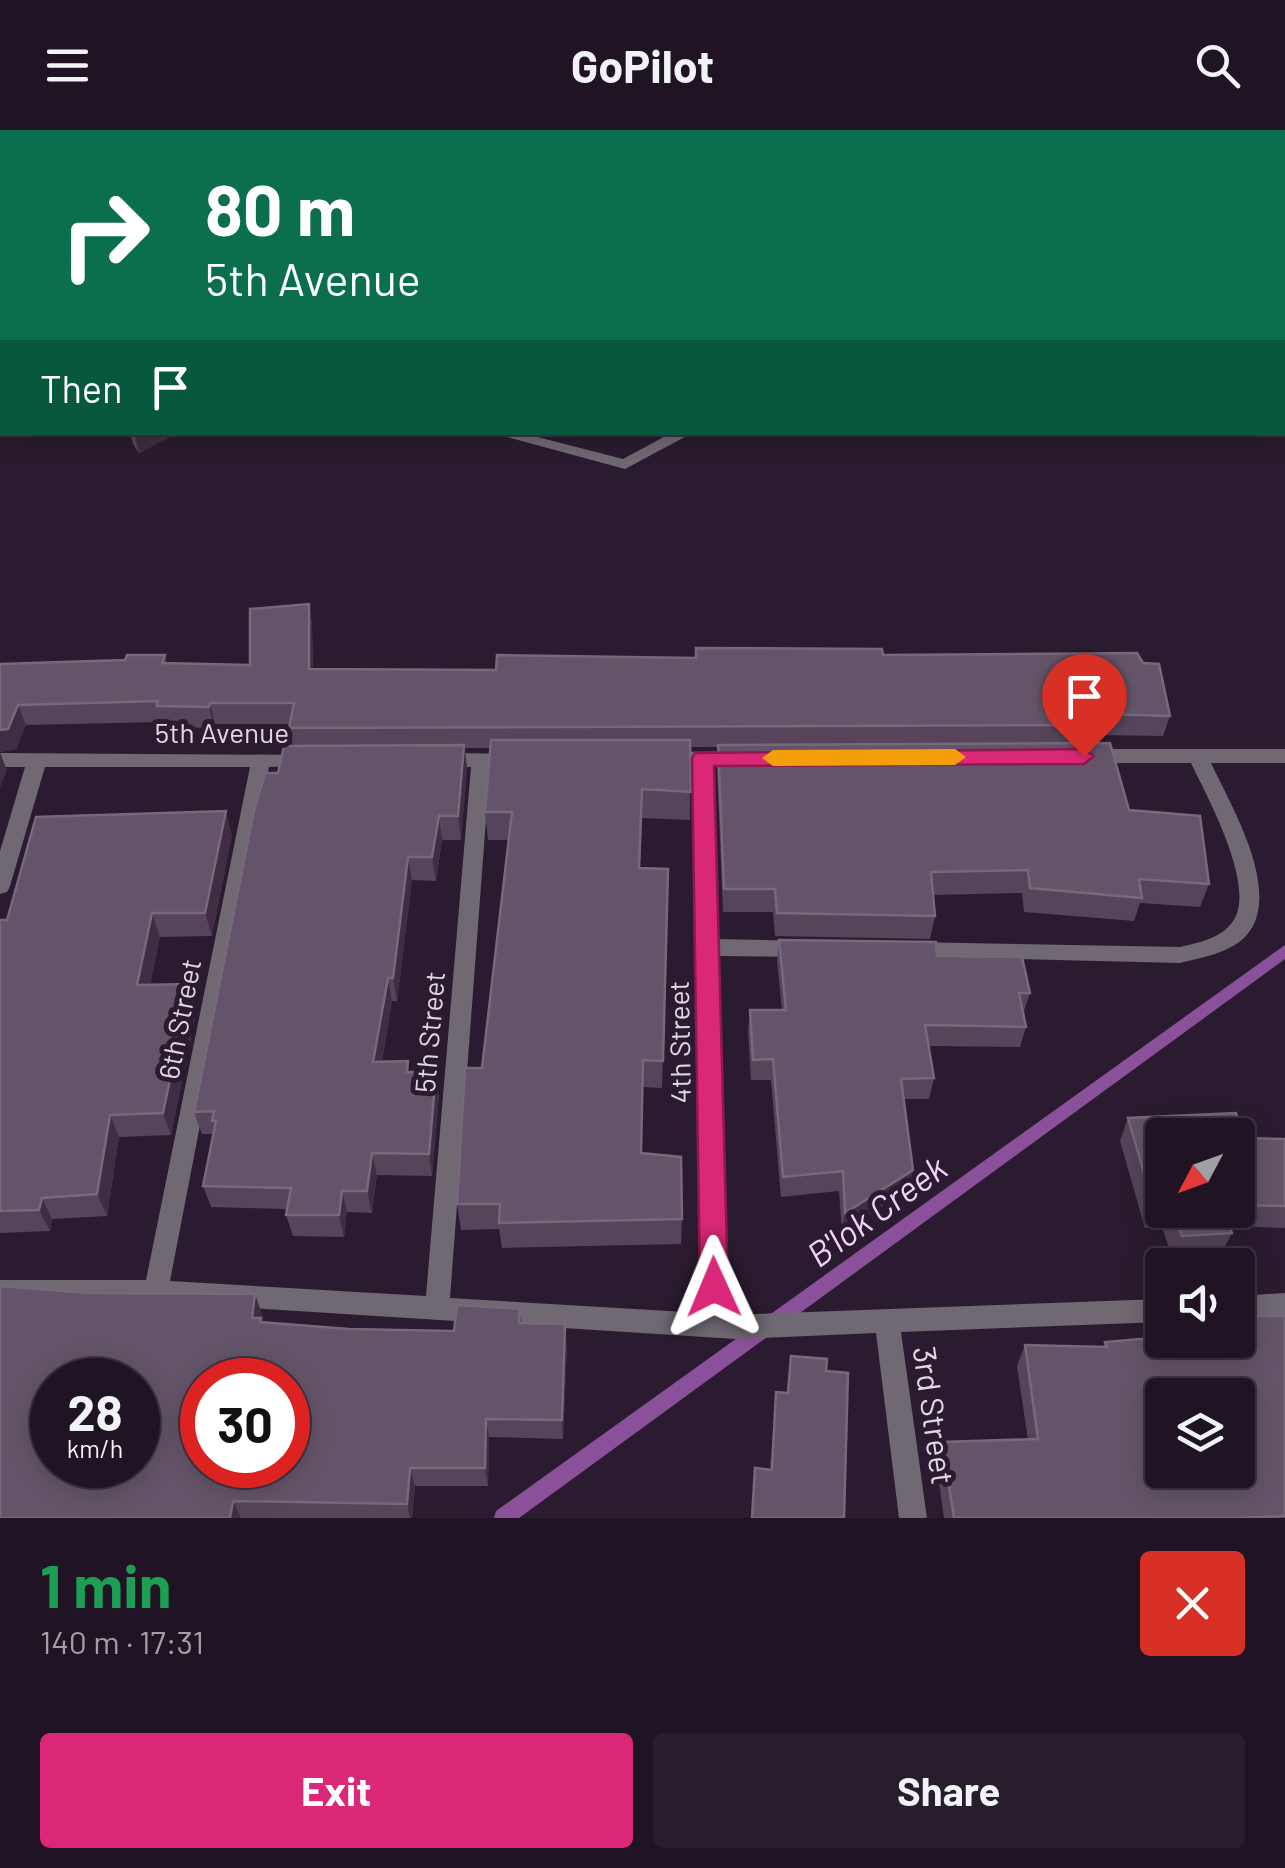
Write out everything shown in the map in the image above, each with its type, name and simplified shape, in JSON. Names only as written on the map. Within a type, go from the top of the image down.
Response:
[{"type":"street","points":[[509,435],[625,464],[680,435]]},
{"type":"street","points":[[884,950],[1180,955],[1211,947],[1241,930],[1252,909],[1252,880],[1198,756]]},
{"type":"street","points":[[1059,757],[1285,756]]},
{"type":"street","name":"4th Street","points":[[703,758],[707,947],[726,1326]]},
{"type":"street","points":[[648,759],[762,758]]},
{"type":"street","points":[[426,760],[537,759]]},
{"type":"street","name":"5th Avenue","points":[[0,760],[335,760]]},
{"type":"street","points":[[0,886],[37,760]]},
{"type":"street","name":"6th Street","points":[[156,1291],[261,760]]},
{"type":"street","name":"5th Street","points":[[437,1309],[481,760]]},
{"type":"street","points":[[707,947],[826,949]]},
{"type":"street","points":[[0,1290],[156,1291],[726,1326],[1145,1311]]},
{"type":"street","points":[[1255,1306],[1285,1305]]},
{"type":"street","name":"3rd Street","points":[[887,1322],[914,1518]]},
{"type":"building","points":[[309,604],[309,669],[496,670],[497,655],[696,658],[696,648],[882,649],[883,655],[1137,653],[1143,663],[1159,664],[1170,716],[1100,714],[1103,725],[289,728],[294,703],[210,703],[209,707],[157,706],[158,701],[18,705],[8,729],[0,730],[0,664],[165,655],[162,663],[250,665],[250,609]]},
{"type":"building","points":[[491,740],[690,740],[691,792],[642,789],[639,868],[668,869],[663,1061],[643,1060],[641,1153],[681,1157],[682,1219],[499,1223],[500,1204],[457,1204],[465,1068],[482,1068],[512,812],[485,812]]},
{"type":"building","points":[[1110,743],[1129,810],[1200,816],[1209,884],[1139,879],[1142,898],[1030,888],[1028,870],[931,872],[935,916],[777,913],[775,889],[724,889],[718,745]]},
{"type":"building","points":[[464,745],[458,816],[439,816],[432,857],[408,857],[393,978],[388,978],[373,1062],[408,1061],[407,1072],[436,1072],[429,1154],[372,1153],[367,1191],[342,1191],[339,1215],[286,1215],[291,1188],[203,1186],[216,1121],[212,1121],[214,1111],[194,1112],[265,773],[278,773],[284,746]]},
{"type":"building","points":[[226,811],[205,913],[152,913],[137,985],[190,984],[163,1113],[110,1115],[97,1194],[42,1198],[39,1210],[0,1211],[0,920],[7,920],[36,817]]},
{"type":"building","points":[[779,940],[936,942],[937,956],[1022,957],[1030,993],[1019,993],[1026,1027],[925,1025],[934,1078],[901,1079],[913,1170],[845,1213],[843,1171],[783,1177],[773,1059],[753,1060],[750,1010],[786,1010]]},
{"type":"building","points":[[1236,1113],[1238,1118],[1145,1118],[1145,1176],[1128,1118]]},
{"type":"building","points":[[1255,1138],[1285,1139],[1285,1206],[1255,1205]]},
{"type":"building","points":[[1179,1228],[1230,1228],[1232,1233],[1182,1236]]},
{"type":"building","points":[[0,1286],[87,1293],[255,1294],[252,1318],[261,1318],[260,1322],[349,1329],[454,1331],[457,1305],[520,1309],[519,1323],[565,1324],[562,1420],[486,1419],[485,1468],[410,1468],[407,1504],[233,1501],[230,1518],[0,1518]]},
{"type":"building","points":[[1255,1316],[1285,1316],[1285,1516],[954,1518],[942,1442],[1038,1439],[1025,1345],[1107,1347],[1105,1342],[1145,1338],[1145,1358],[1255,1358]]},
{"type":"building","points":[[791,1356],[827,1359],[826,1371],[848,1373],[844,1518],[752,1518],[755,1468],[772,1470],[776,1392],[788,1393]]},
{"type":"waterway","name":"B'lok Creek","points":[[503,1518],[1285,951]]},
{"type":"slow traffic","points":[[773,758],[955,757]]},
{"type":"route","points":[[714,1287],[703,758],[1084,756]]}]
